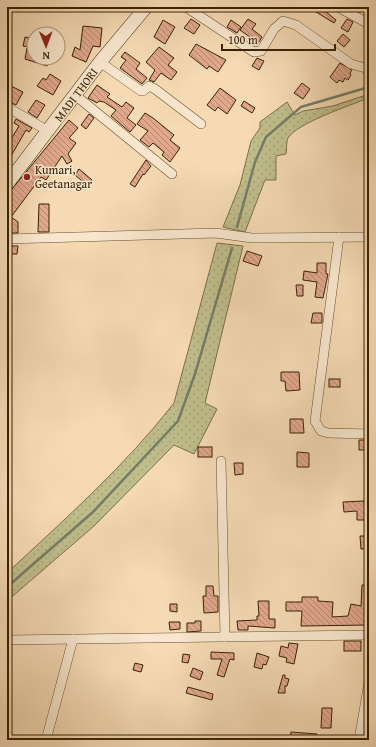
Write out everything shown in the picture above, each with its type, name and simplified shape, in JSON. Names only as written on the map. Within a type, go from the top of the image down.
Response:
[{"type":"main road","name":"MADI THORI","points":[[7,184],[100,62],[146,7]]},
{"type":"street","points":[[186,7],[254,52],[261,51],[274,29],[286,20],[296,25],[352,64],[369,69]]},
{"type":"street","points":[[338,7],[369,24]]},
{"type":"street","points":[[100,62],[143,91],[150,86],[201,124]]},
{"type":"street","points":[[75,95],[172,174]]},
{"type":"street","points":[[7,107],[48,131]]},
{"type":"street","points":[[7,239],[216,233],[252,238],[369,237]]},
{"type":"street","points":[[339,237],[315,420],[321,431],[328,433],[369,434]]},
{"type":"street","points":[[222,461],[225,637]]},
{"type":"street","points":[[7,640],[369,634]]},
{"type":"street","points":[[46,740],[73,639]]},
{"type":"street","points":[[359,740],[369,682]]},
{"type":"shaded area","points":[[369,94],[369,98],[325,115],[293,132],[287,140],[286,154],[276,156],[276,180],[265,180],[245,232],[223,227],[240,185],[251,141],[260,128],[260,122],[287,102],[295,115],[303,111],[333,106]]},
{"type":"shaded area","points":[[217,243],[243,246],[205,403],[217,409],[194,454],[174,445],[94,526],[7,601],[7,573],[115,470],[174,403]]},
{"type":"building","points":[[308,7],[320,7],[336,20],[334,23]]},
{"type":"building","points":[[191,19],[200,25],[194,34],[184,28]]},
{"type":"building","points":[[248,19],[256,24],[252,29],[262,37],[257,45],[248,40],[250,37],[240,30]]},
{"type":"building","points":[[347,19],[353,22],[348,32],[341,28]]},
{"type":"building","points":[[163,20],[175,27],[165,44],[154,37]]},
{"type":"building","points":[[231,20],[241,27],[237,33],[227,27]]},
{"type":"building","points":[[83,26],[102,28],[100,47],[93,46],[86,62],[72,56],[75,47],[80,50]]},
{"type":"building","points":[[343,34],[350,40],[344,47],[337,41]]},
{"type":"building","points":[[25,37],[26,37],[26,46],[23,46]]},
{"type":"building","points":[[196,44],[226,60],[218,72],[209,66],[207,69],[189,55]]},
{"type":"building","points":[[159,47],[174,58],[168,65],[177,72],[171,80],[161,73],[154,82],[149,80],[155,70],[146,62]]},
{"type":"building","points":[[125,52],[140,63],[136,69],[147,78],[142,84],[120,68],[126,60],[121,57]]},
{"type":"building","points":[[257,58],[264,61],[259,70],[252,66]]},
{"type":"building","points":[[340,63],[352,70],[348,80],[345,78],[343,82],[339,80],[337,83],[330,77]]},
{"type":"building","points":[[50,74],[61,81],[53,95],[37,86],[43,78],[46,80]]},
{"type":"building","points":[[302,83],[310,89],[303,99],[294,93]]},
{"type":"building","points":[[7,84],[23,92],[16,105],[7,101]]},
{"type":"building","points":[[97,85],[110,94],[107,97],[122,107],[126,102],[134,108],[127,118],[136,125],[130,132],[111,116],[116,110],[104,102],[99,101],[97,103],[88,98]]},
{"type":"building","points":[[220,88],[236,100],[227,114],[218,107],[215,111],[207,105]]},
{"type":"building","points":[[36,100],[45,105],[37,118],[28,112]]},
{"type":"building","points":[[244,101],[255,108],[252,113],[241,106]]},
{"type":"building","points":[[145,113],[174,135],[170,140],[180,148],[170,162],[162,155],[164,152],[153,143],[149,147],[140,140],[148,131],[137,124]]},
{"type":"building","points":[[89,114],[94,118],[86,129],[81,125]]},
{"type":"building","points":[[16,119],[32,128],[29,132],[26,130],[7,163],[7,146],[19,126],[14,123]]},
{"type":"building","points":[[69,120],[78,128],[69,138],[76,143],[68,154],[72,161],[67,164],[62,156],[46,180],[41,177],[11,217],[18,222],[18,233],[7,233],[7,195]]},
{"type":"building","points":[[146,160],[151,166],[144,175],[143,174],[135,187],[130,184]]},
{"type":"building","points":[[79,169],[92,180],[87,185],[75,175]]},
{"type":"building","points":[[39,204],[49,204],[49,232],[38,232]]},
{"type":"building","points":[[8,246],[18,246],[17,254],[8,254]]},
{"type":"building","points":[[247,251],[262,256],[258,266],[243,261]]},
{"type":"building","points":[[317,263],[326,263],[326,274],[328,274],[323,298],[315,297],[317,282],[303,280],[304,271],[317,273]]},
{"type":"building","points":[[296,285],[303,285],[303,296],[297,296]]},
{"type":"building","points":[[313,313],[322,313],[322,323],[311,323]]},
{"type":"building","points":[[281,372],[299,372],[300,390],[286,391],[285,381],[281,381]]},
{"type":"building","points":[[329,379],[340,379],[340,387],[329,387]]},
{"type":"building","points":[[290,419],[303,419],[304,433],[290,433]]},
{"type":"building","points":[[359,440],[369,440],[369,446],[366,446],[366,450],[359,450]]},
{"type":"building","points":[[198,447],[212,447],[212,457],[198,457]]},
{"type":"building","points":[[297,452],[309,453],[309,467],[297,467]]},
{"type":"building","points":[[234,463],[243,463],[243,474],[235,475]]},
{"type":"building","points":[[364,501],[365,510],[369,510],[369,520],[357,520],[357,511],[344,512],[343,502]]},
{"type":"building","points":[[360,536],[369,536],[369,549],[361,549]]},
{"type":"building","points":[[362,585],[369,585],[369,625],[301,626],[302,611],[286,611],[286,602],[302,602],[302,597],[318,597],[318,601],[333,602],[332,617],[348,616],[351,604],[361,606]]},
{"type":"building","points":[[206,586],[213,586],[214,596],[218,596],[218,612],[204,613],[203,596],[206,596]]},
{"type":"building","points":[[258,601],[269,601],[269,619],[275,619],[275,628],[248,626],[248,630],[238,630],[237,621],[257,620],[257,616],[259,616]]},
{"type":"building","points":[[170,604],[177,604],[177,612],[170,611]]},
{"type":"building","points":[[195,621],[201,621],[201,631],[187,632],[187,623],[195,623]]},
{"type":"building","points":[[169,622],[180,622],[180,629],[170,630]]},
{"type":"building","points":[[344,641],[361,641],[361,651],[344,651]]},
{"type":"building","points":[[289,643],[298,644],[294,664],[286,662],[287,658],[279,656],[281,646],[288,648]]},
{"type":"building","points":[[211,652],[234,653],[234,660],[230,659],[224,677],[217,675],[222,659],[211,659]]},
{"type":"building","points":[[257,653],[269,657],[266,665],[263,664],[262,669],[254,667]]},
{"type":"building","points":[[183,654],[190,655],[188,663],[182,662]]},
{"type":"building","points":[[135,663],[143,665],[141,672],[133,670]]},
{"type":"building","points":[[193,668],[203,672],[200,680],[190,676]]},
{"type":"building","points":[[283,675],[285,675],[285,678],[289,679],[287,686],[285,686],[285,693],[278,693]]},
{"type":"building","points":[[188,687],[213,694],[212,700],[186,693]]},
{"type":"building","points":[[322,708],[332,708],[331,728],[321,728]]},
{"type":"building","points":[[291,732],[317,734],[316,740],[290,740]]},
{"type":"waterway","points":[[237,227],[255,162],[266,137],[301,107],[369,87]]},
{"type":"waterway","points":[[7,587],[93,512],[178,421],[195,374],[232,248]]},
{"type":"place","name":"Kumari, Geetanagar","points":[[27,177]]}]
